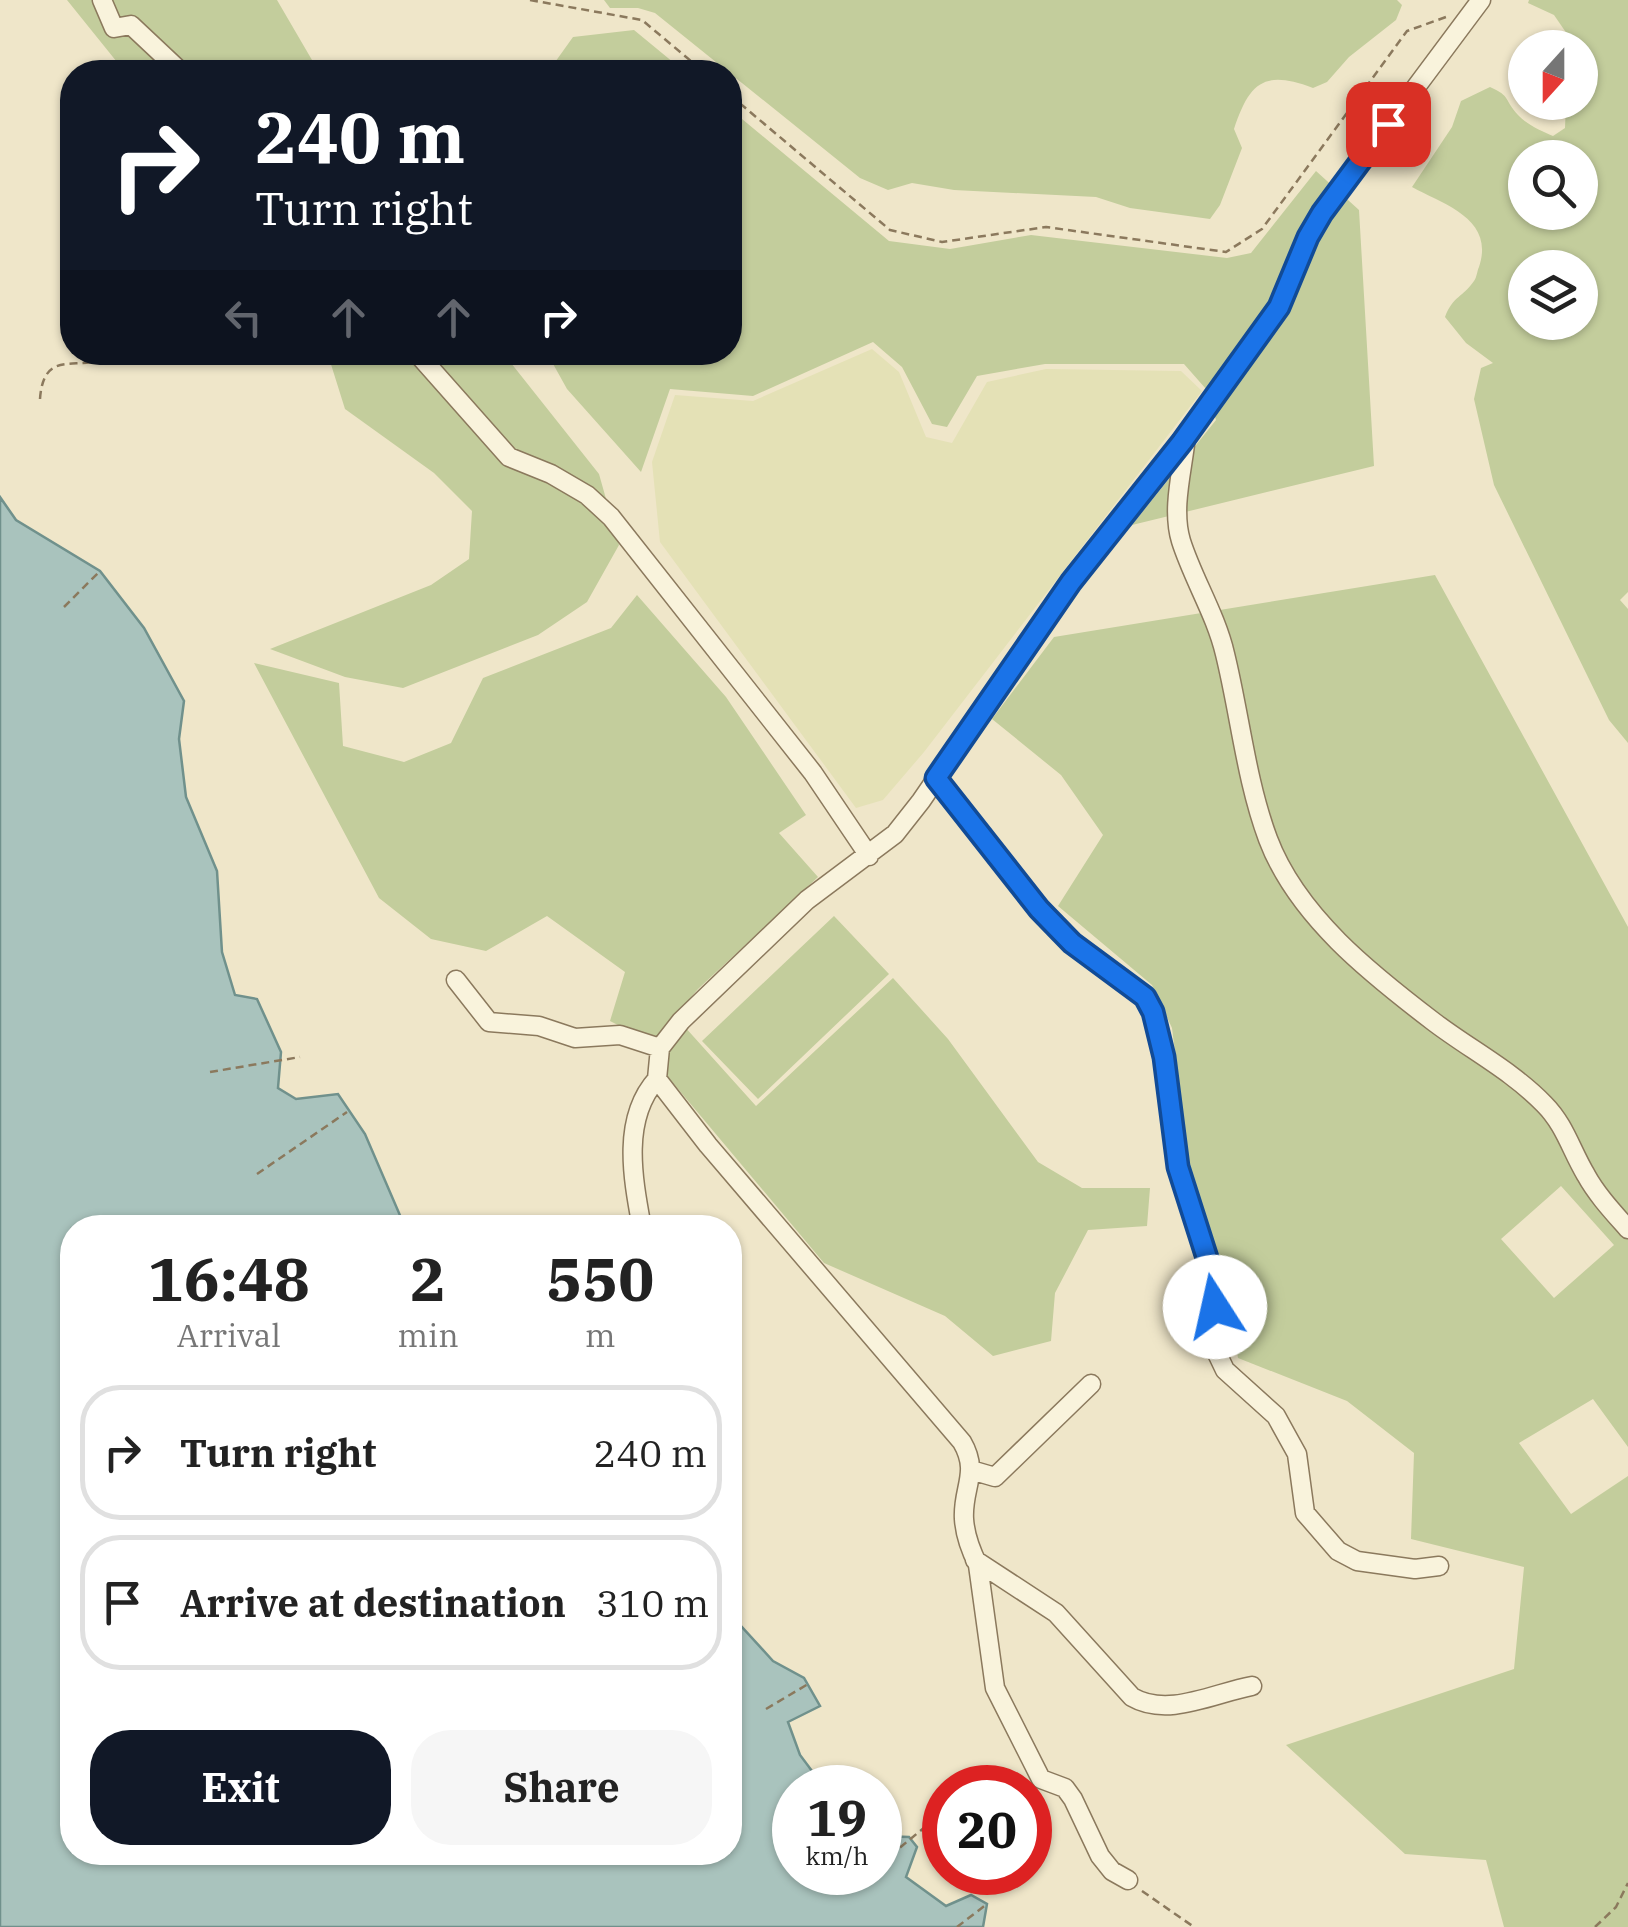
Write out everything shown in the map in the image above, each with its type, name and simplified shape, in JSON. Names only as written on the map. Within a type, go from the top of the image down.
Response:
[{"type":"street","points":[[102,0],[114,28],[131,25],[168,60]]},
{"type":"street","points":[[641,1215],[632,1139],[638,1111],[657,1078],[660,1048],[694,1008],[767,936],[894,834],[1071,582],[1186,435],[1279,307],[1322,213],[1479,3]]},
{"type":"street","points":[[427,365],[509,458],[551,474],[587,495],[610,517],[813,773],[869,856]]},
{"type":"street","points":[[1186,435],[1179,486],[1180,539],[1224,650],[1268,838],[1282,870],[1333,936],[1436,1024],[1525,1086],[1550,1110],[1559,1120],[1584,1173],[1628,1229]]},
{"type":"street","points":[[936,778],[1039,909],[1072,943],[1145,997],[1153,1012],[1164,1057],[1178,1167],[1213,1284],[1214,1347],[1226,1370],[1276,1416],[1297,1454],[1304,1513],[1338,1552],[1356,1561],[1415,1569],[1439,1566]]},
{"type":"street","points":[[456,980],[490,1022],[540,1026],[576,1038],[620,1035],[660,1048]]},
{"type":"street","points":[[657,1078],[708,1145],[962,1442],[970,1457],[971,1470],[964,1520],[992,1647],[995,1688],[1041,1779],[1064,1788],[1073,1798],[1100,1856],[1112,1871],[1128,1880]]},
{"type":"street","points":[[971,1470],[994,1477],[1090,1384]]},
{"type":"street","points":[[975,1560],[1056,1613],[1132,1697],[1144,1704],[1170,1706],[1252,1686]]},
{"type":"path","points":[[530,0],[642,20],[690,60]]},
{"type":"path","points":[[742,105],[890,230],[942,242],[1046,227],[1226,252],[1262,229],[1408,31],[1479,3]]},
{"type":"path","points":[[40,399],[41,382],[48,370],[62,365]]},
{"type":"path","points":[[64,606],[100,571]]},
{"type":"path","points":[[210,1072],[300,1057]]},
{"type":"path","points":[[257,1174],[347,1112]]},
{"type":"path","points":[[766,1710],[808,1684]]},
{"type":"path","points":[[902,1846],[922,1829]]},
{"type":"path","points":[[1128,1880],[1194,1927]]},
{"type":"path","points":[[1594,1927],[1616,1907],[1628,1882]]},
{"type":"path","points":[[957,1927],[987,1904]]},
{"type":"shaded area","points":[[872,349],[899,372],[926,437],[952,443],[987,382],[1046,369],[1181,371],[1202,391],[924,752],[883,800],[856,808],[660,542],[652,462],[675,395],[753,401]]},
{"type":"green space","points":[[67,0],[277,0],[312,60],[115,60]]},
{"type":"green space","points":[[604,0],[1397,0],[1402,5],[1396,20],[1349,57],[1327,82],[1313,88],[1271,80],[1253,90],[1234,129],[1242,148],[1220,205],[1210,219],[1130,208],[1096,197],[954,190],[912,183],[888,190],[860,178],[742,83],[742,60],[713,60],[655,13],[638,8],[610,8]]},
{"type":"green space","points":[[1529,0],[1628,0],[1628,592],[1620,600],[1628,609],[1628,743],[1609,720],[1494,485],[1474,399],[1481,368],[1493,363],[1466,343],[1445,317],[1476,278],[1482,251],[1480,237],[1464,216],[1412,187],[1452,127],[1461,101],[1490,87],[1508,101],[1508,120],[1524,120],[1553,136],[1565,128],[1565,120],[1598,120],[1598,30],[1564,30],[1554,15],[1528,3]]},
{"type":"green space","points":[[634,30],[670,60],[557,60],[573,37]]},
{"type":"green space","points":[[742,119],[889,241],[950,249],[1031,235],[1227,258],[1251,253],[1316,171],[1359,210],[1374,466],[1132,525],[1216,420],[1206,389],[1184,364],[1045,364],[977,376],[947,427],[932,424],[902,367],[873,342],[753,396],[670,389],[641,472],[567,389],[554,365],[742,365]]},
{"type":"green space","points":[[331,365],[513,365],[599,474],[619,545],[587,602],[538,635],[403,688],[345,677],[270,649],[431,585],[469,559],[472,511],[434,473],[345,409]]},
{"type":"green space","points":[[1435,575],[1628,927],[1628,1447],[1593,1399],[1519,1443],[1571,1514],[1628,1476],[1628,1927],[1504,1927],[1486,1860],[1405,1854],[1286,1745],[1514,1669],[1524,1567],[1411,1539],[1414,1453],[1347,1401],[1238,1358],[1222,1265],[1190,1172],[1172,1028],[1152,985],[1058,906],[1103,835],[1061,775],[992,719],[1054,637]],"holes":[[[1561,1186],[1614,1245],[1554,1298],[1501,1239]]]},
{"type":"green space","points":[[637,595],[726,697],[806,815],[779,833],[818,877],[698,989],[675,1016],[756,1106],[893,978],[948,1039],[1038,1162],[1082,1188],[1150,1188],[1147,1226],[1088,1230],[1055,1293],[1051,1341],[993,1356],[945,1316],[824,1263],[668,1077],[667,1050],[610,1021],[625,972],[547,916],[486,951],[431,939],[379,898],[254,663],[339,683],[343,746],[404,762],[451,743],[483,678],[611,628]]},
{"type":"green space","points":[[834,916],[889,974],[758,1099],[702,1041]]},
{"type":"water","points":[[0,497],[16,520],[100,571],[144,628],[184,701],[179,739],[186,797],[217,871],[222,952],[235,995],[257,999],[281,1052],[278,1088],[296,1099],[338,1094],[365,1134],[400,1215],[60,1215],[60,1865],[742,1865],[742,1627],[773,1661],[804,1678],[820,1706],[788,1722],[808,1765],[772,1765],[772,1895],[902,1895],[902,1837],[909,1837],[917,1847],[906,1877],[922,1889],[922,1895],[931,1895],[946,1906],[971,1895],[987,1904],[983,1927],[0,1927]]},
{"type":"route","points":[[1215,1307],[1208,1261],[1178,1167],[1164,1057],[1153,1012],[1134,986],[1072,943],[1039,909],[936,778],[1071,582],[1182,442],[1279,307],[1322,213],[1388,124]]}]
